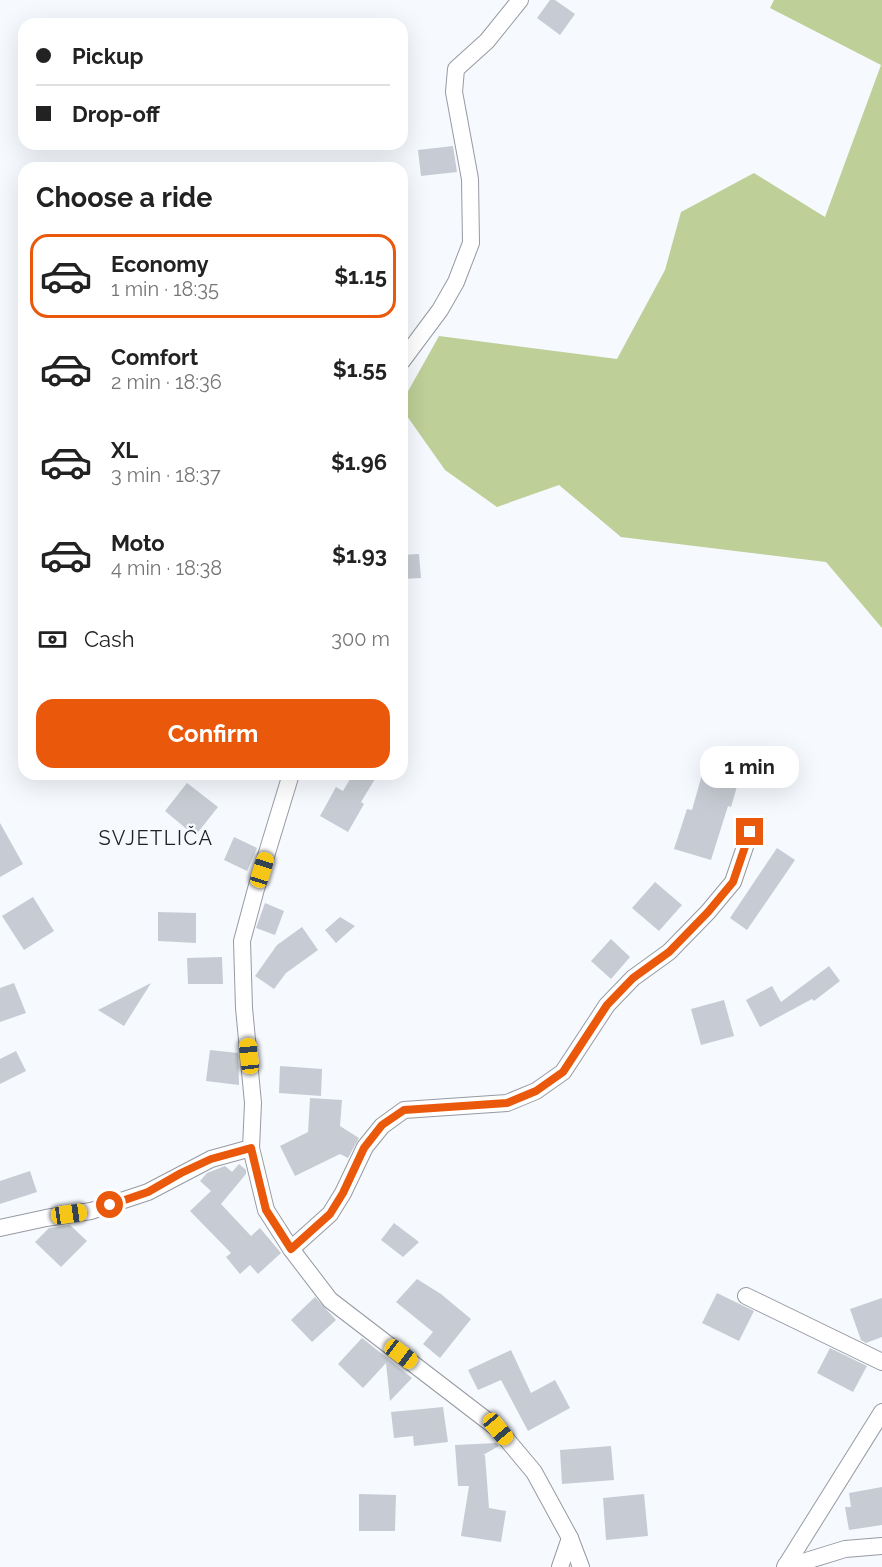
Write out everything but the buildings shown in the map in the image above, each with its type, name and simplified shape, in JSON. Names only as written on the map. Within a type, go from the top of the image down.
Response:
[{"type":"street","points":[[408,353],[440,310],[456,282],[471,243],[470,179],[454,92],[456,69],[487,41],[520,0]]},
{"type":"street","points":[[289,780],[256,889],[243,941],[244,1008],[253,1103],[251,1148],[266,1210],[291,1249],[330,1300],[498,1429],[534,1472],[570,1538],[581,1567]]},
{"type":"street","points":[[291,1249],[330,1214],[343,1193],[364,1148],[382,1125],[404,1110],[507,1103],[536,1091],[563,1072],[607,1005],[633,978],[669,952],[733,882],[750,832]]},
{"type":"street","points":[[0,1228],[91,1211],[148,1192],[211,1159],[251,1148]]},
{"type":"street","points":[[746,1296],[882,1362]]},
{"type":"street","points":[[785,1566],[882,1412]]},
{"type":"street","points":[[560,1567],[570,1538]]},
{"type":"street","points":[[785,1566],[845,1550],[882,1546]]},
{"type":"green space","points":[[774,0],[882,0],[882,628],[826,562],[621,537],[559,485],[497,507],[445,470],[408,418],[408,391],[439,336],[617,359],[665,270],[681,212],[754,173],[825,217],[881,65],[770,8]]},
{"type":"district","name":"SVJETLIČA","points":[[156,838]]},
{"type":"route","points":[[110,1205],[148,1192],[211,1159],[251,1148],[266,1210],[291,1249],[330,1214],[343,1193],[364,1148],[382,1125],[404,1110],[507,1103],[536,1091],[563,1072],[607,1005],[633,978],[669,952],[733,882],[750,832]]}]
